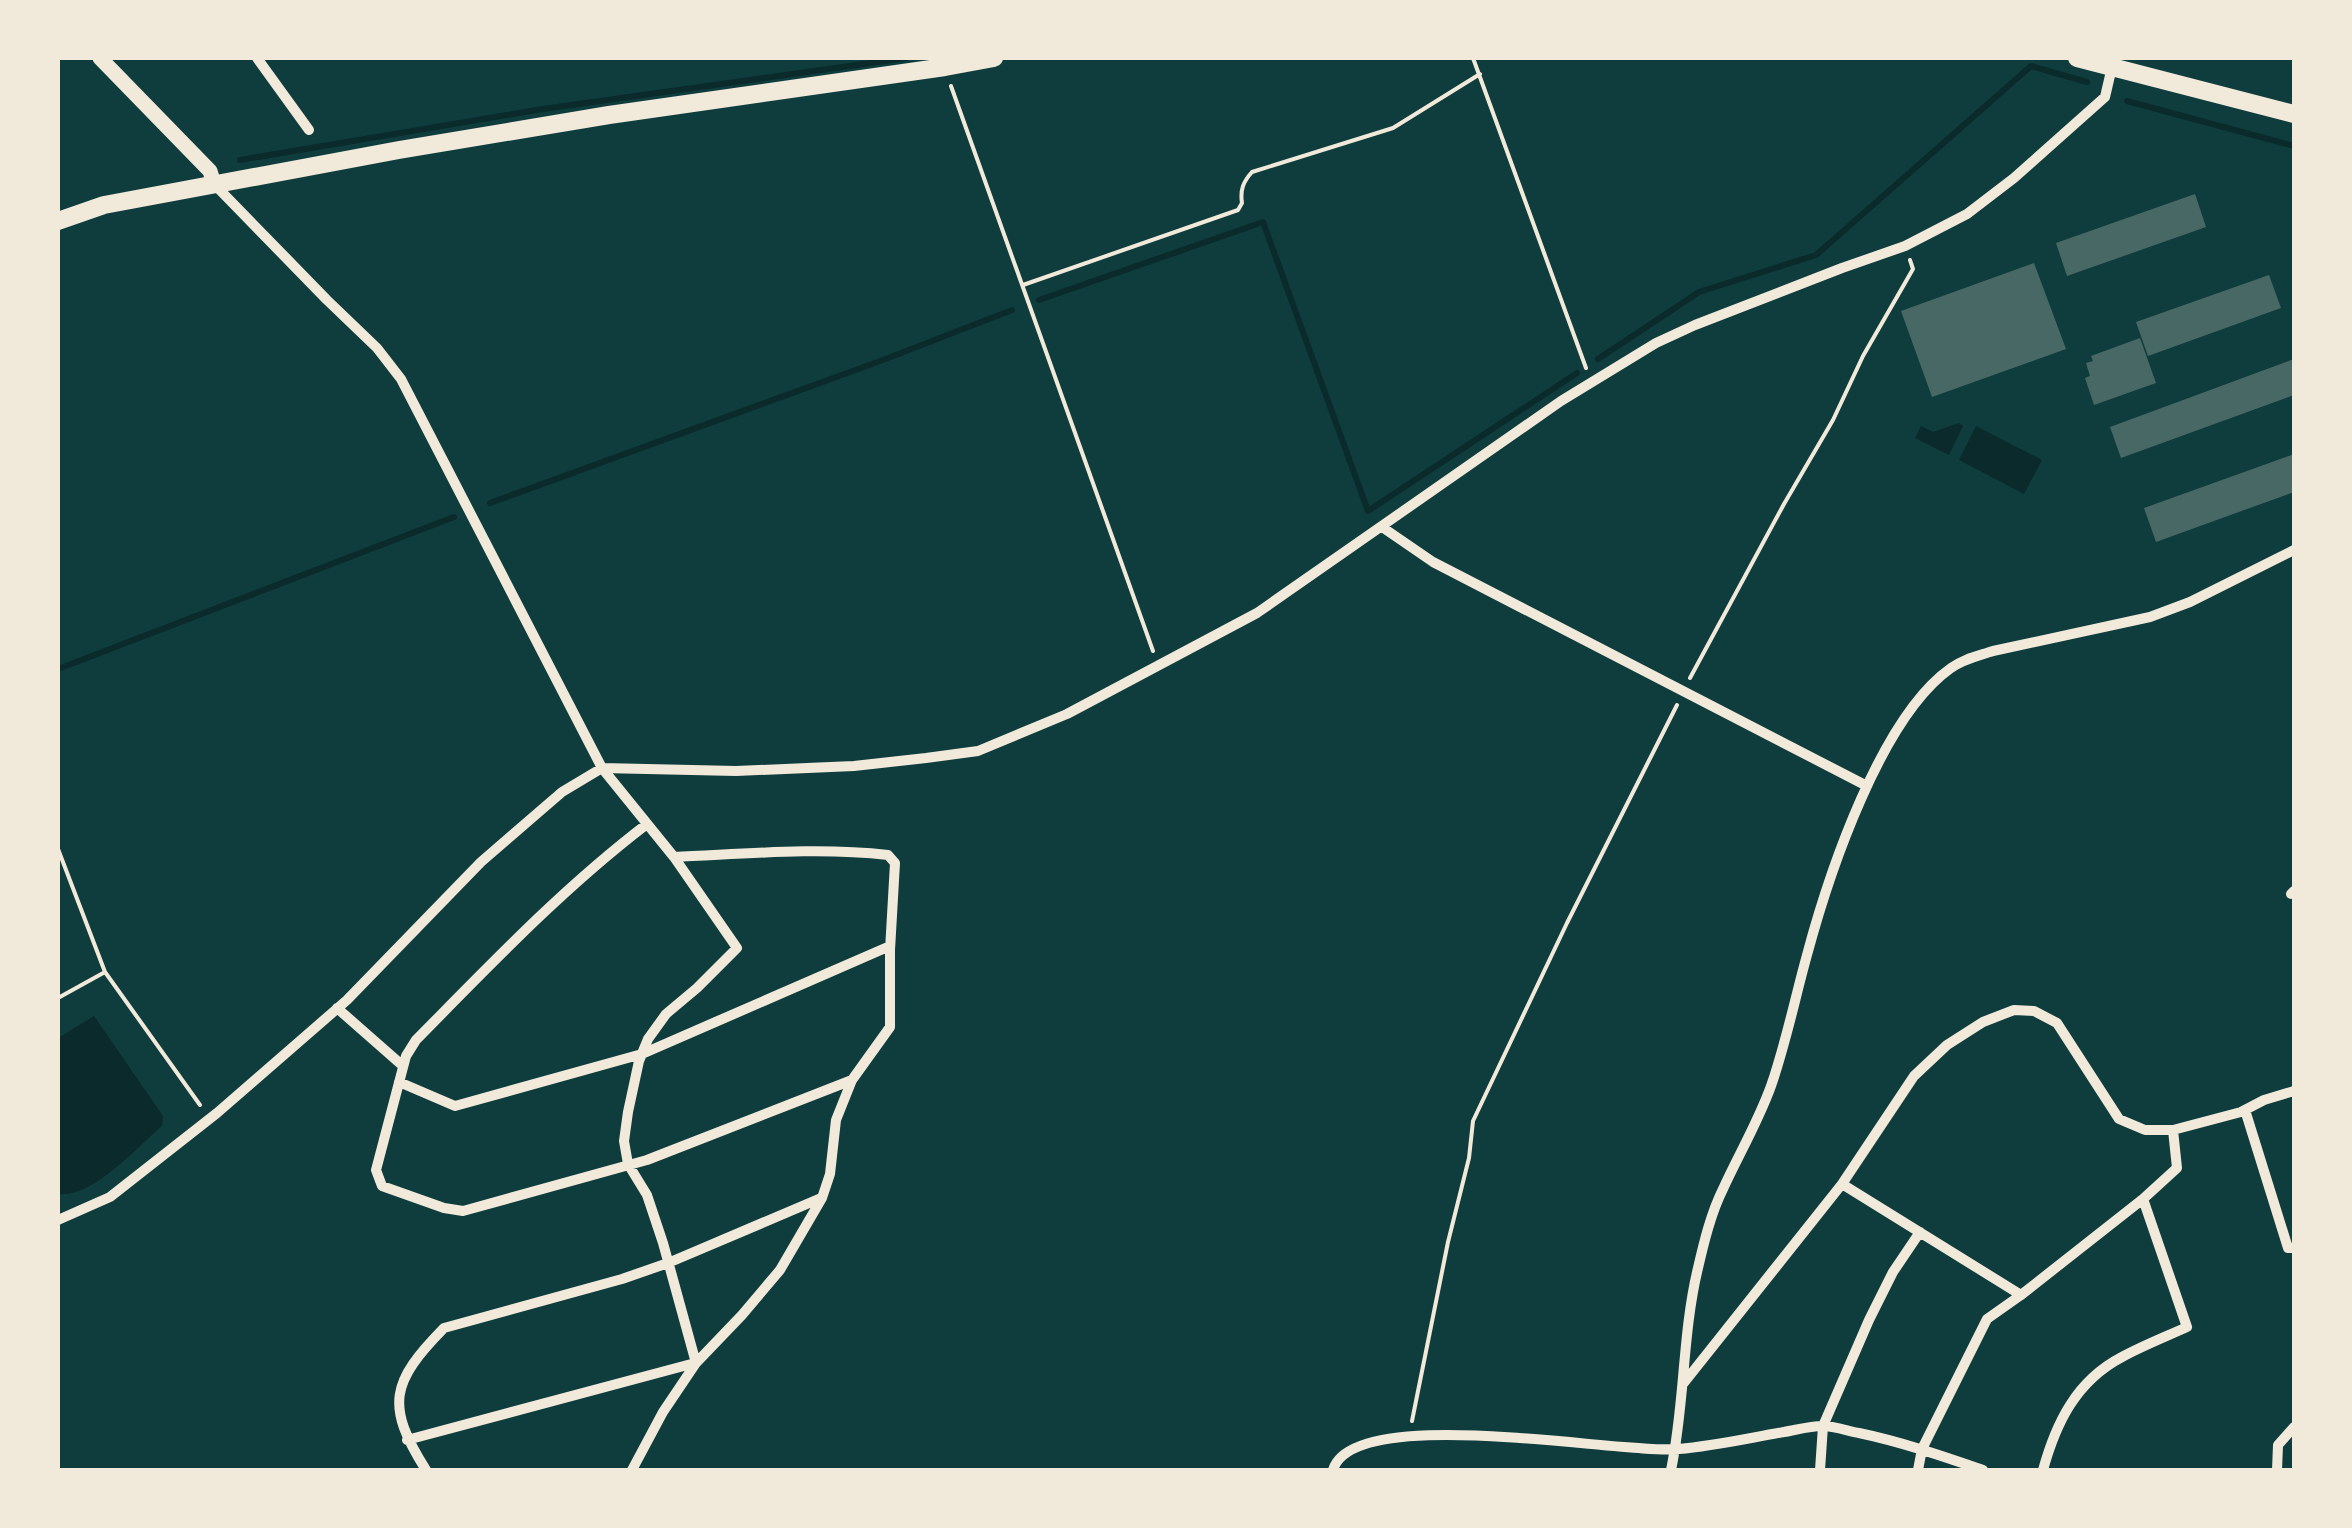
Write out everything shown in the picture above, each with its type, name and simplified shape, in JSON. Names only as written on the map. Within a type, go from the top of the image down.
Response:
[{"type":"main road","points":[[58,221],[104,205],[399,150],[943,62],[994,58]]},
{"type":"main road","points":[[2077,58],[2294,114]]},
{"type":"street","points":[[100,58],[210,172],[214,184],[378,348],[402,379],[602,768],[674,858],[738,948],[666,1014],[648,1039],[624,1142],[628,1164],[647,1194],[696,1362]]},
{"type":"street","points":[[257,58],[309,130]]},
{"type":"street","points":[[58,1220],[110,1198],[210,1120],[337,1008],[480,862],[562,792],[602,768],[805,769],[926,758],[978,751],[1067,714],[1257,612],[1485,453],[1656,343],[1905,246],[1967,214],[2105,97],[2112,67]]},
{"type":"street","points":[[1382,527],[1433,562],[1866,786]]},
{"type":"street","points":[[1671,1470],[1697,1272],[1708,1230],[1772,1085],[1822,906],[1866,786],[1902,720],[1939,677],[1954,666],[1993,651],[2150,617],[2190,602],[2294,550]]},
{"type":"street","points":[[647,824],[595,864],[416,1040],[406,1056],[376,1170],[382,1186],[444,1208],[463,1210],[647,1160],[852,1080]]},
{"type":"street","points":[[632,1470],[662,1412],[696,1362],[780,1270],[822,1198],[830,1174],[836,1120],[852,1080],[890,1027],[895,863],[888,855],[810,852],[674,858]]},
{"type":"street","points":[[399,1082],[455,1106],[642,1054],[890,946]]},
{"type":"street","points":[[337,1008],[403,1066]]},
{"type":"street","points":[[1683,1384],[1842,1184],[1914,1076],[1947,1045],[1984,1022],[2014,1010],[2034,1011],[2056,1023],[2119,1119],[2146,1130],[2173,1130],[2294,1092]]},
{"type":"street","points":[[2245,1110],[2288,1248],[2294,1248]]},
{"type":"street","points":[[1918,1470],[1922,1449],[1987,1319],[2143,1200],[2177,1168],[2173,1130]]},
{"type":"street","points":[[1842,1184],[2021,1295]]},
{"type":"street","points":[[426,1470],[407,1440],[400,1420],[399,1398],[404,1378],[444,1328],[668,1263],[822,1198]]},
{"type":"street","points":[[2043,1470],[2061,1417],[2075,1393],[2121,1357],[2187,1327],[2143,1200]]},
{"type":"street","points":[[1820,1470],[1823,1426],[1893,1272],[1920,1232]]},
{"type":"street","points":[[407,1440],[696,1362]]},
{"type":"street","points":[[1333,1470],[1338,1460],[1370,1442],[1409,1438],[1518,1436],[1675,1450],[1823,1426],[1902,1442],[1983,1470]]},
{"type":"street","points":[[2277,1470],[2278,1445],[2294,1428]]},
{"type":"path","points":[[1473,58],[1591,382]]},
{"type":"path","points":[[943,62],[1158,667]]},
{"type":"path","points":[[1022,285],[1238,210],[1245,180],[1252,172],[1393,128],[1480,74]]},
{"type":"path","points":[[1409,1438],[1444,1257],[1469,1158],[1473,1121],[1591,874],[1684,692],[1913,268],[1905,246]]},
{"type":"path","points":[[58,849],[106,972],[210,1120]]},
{"type":"path","points":[[58,998],[106,972]]},
{"type":"water","points":[[1959,423],[1963,426],[1949,455],[1915,438],[1921,426],[1933,432]]},
{"type":"water","points":[[1976,426],[2042,460],[2024,494],[1959,460]]},
{"type":"water","points":[[94,1016],[163,1116],[162,1126],[99,1180],[71,1193],[58,1194],[58,1038]]},
{"type":"building","points":[[2195,194],[2206,227],[2067,276],[2056,243]]},
{"type":"building","points":[[2034,263],[2066,349],[1932,397],[1901,311]]},
{"type":"building","points":[[2269,275],[2281,308],[2148,356],[2136,322]]},
{"type":"building","points":[[2140,338],[2156,383],[2094,405],[2085,378],[2090,376],[2086,363],[2093,361],[2091,356]]},
{"type":"building","points":[[2294,359],[2294,395],[2121,458],[2110,427]]},
{"type":"building","points":[[2294,454],[2294,492],[2156,542],[2144,508]]},
{"type":"waterway","points":[[240,160],[543,109],[906,58]]},
{"type":"waterway","points":[[1598,359],[1699,292],[1816,255],[2031,66],[2087,82]]},
{"type":"waterway","points":[[2127,101],[2294,146]]},
{"type":"waterway","points":[[1039,300],[1263,222],[1368,511],[1577,373]]},
{"type":"waterway","points":[[490,503],[1012,310]]},
{"type":"waterway","points":[[58,669],[454,517]]}]
